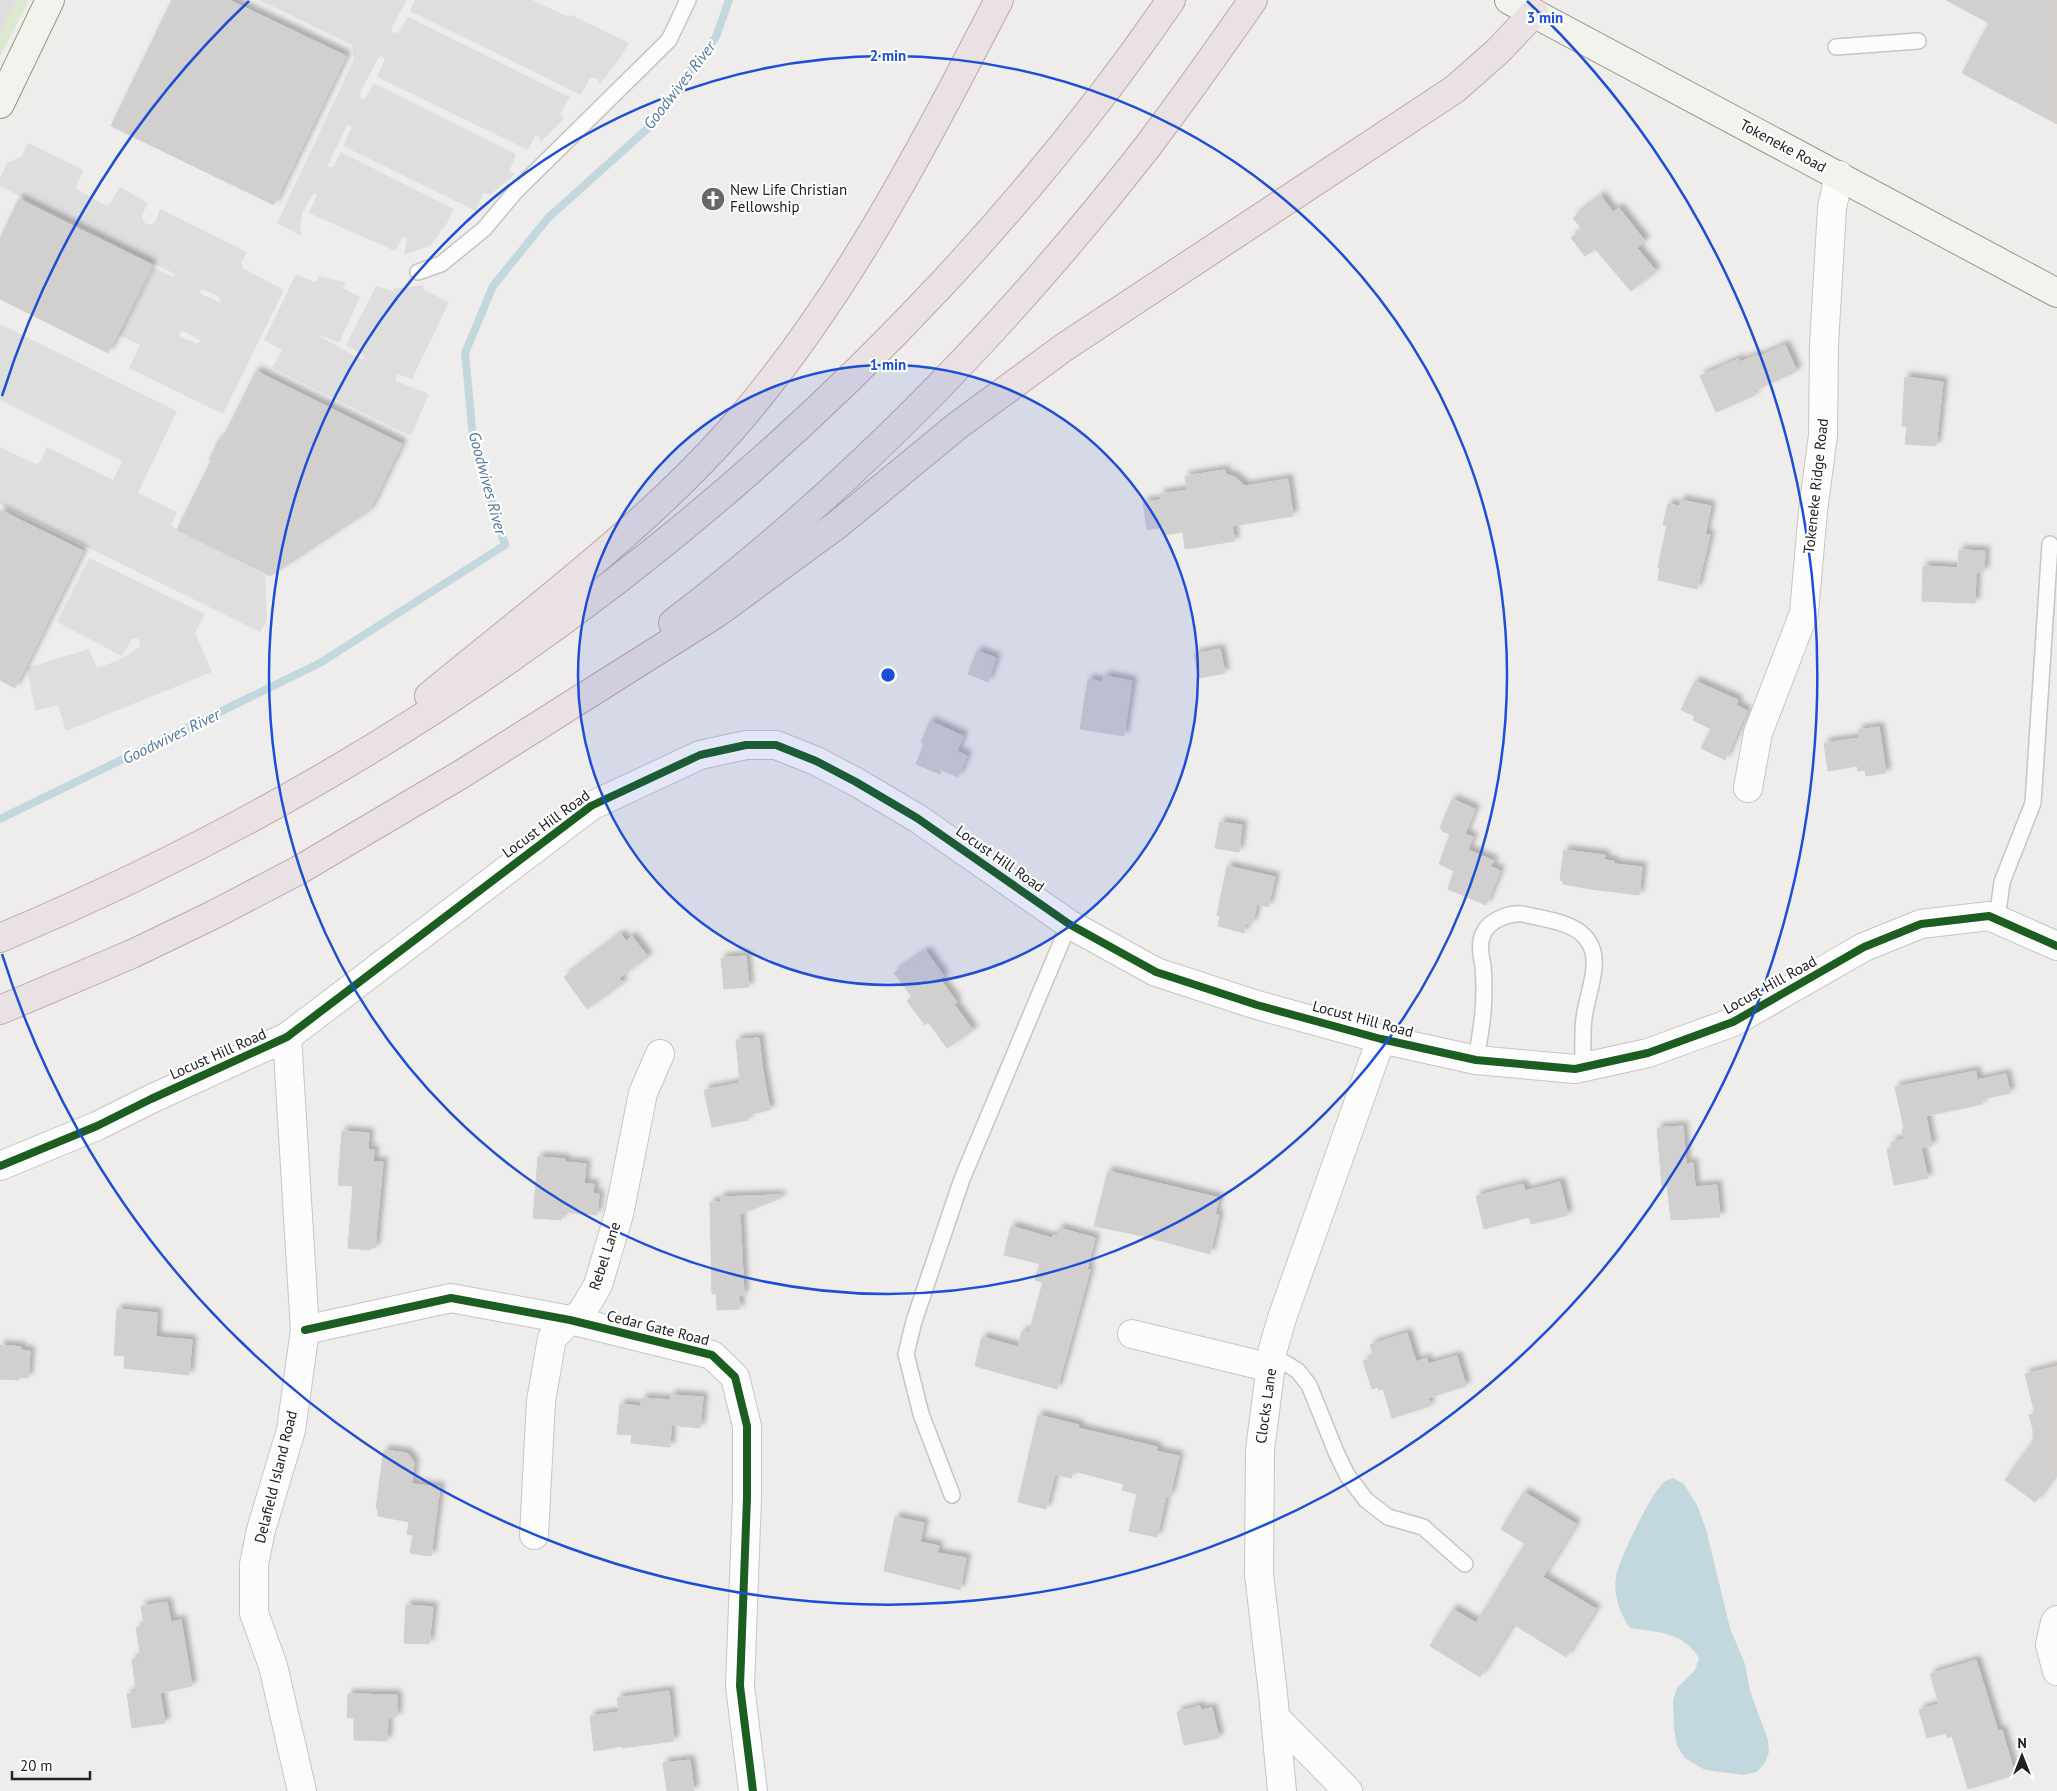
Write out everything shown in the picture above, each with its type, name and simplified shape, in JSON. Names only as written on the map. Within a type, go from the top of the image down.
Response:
[{"type":"highway","points":[[337,771],[612,545],[674,488],[741,418],[804,339],[856,262],[999,0]]},
{"type":"highway","points":[[0,938],[88,900],[177,857],[337,771],[423,718],[501,666],[576,613],[672,538],[792,434],[858,371],[984,239],[1101,96],[1171,0]]},
{"type":"highway","points":[[460,775],[606,674],[687,612],[761,552],[830,491],[898,426],[969,354],[1027,291],[1088,220],[1153,139],[1253,0]]},
{"type":"highway","points":[[0,1010],[132,954],[215,914],[347,842],[460,775],[717,614],[837,525],[964,421],[1047,360],[1455,89],[1498,51],[1534,13]]},
{"type":"main road","points":[[0,104],[50,0]]},
{"type":"main road","name":"Tokeneke Road","points":[[1509,0],[2057,293]]},
{"type":"street","name":"Tokeneke Ridge Road","points":[[1748,788],[1758,733],[1804,614],[1813,511],[1823,435],[1824,345],[1832,208],[1839,175]]},
{"type":"street","name":"Locust Hill Road","points":[[0,1166],[97,1126],[151,1099],[287,1037],[591,806],[700,755],[746,745],[776,745],[816,761],[856,782],[917,818],[1069,924],[1148,968],[1184,983],[1381,1039],[1476,1060],[1575,1069],[1648,1053],[1733,1022],[1864,948],[1921,924],[1989,916],[2057,946]]},
{"type":"street","name":"Delafield Island Road","points":[[287,1037],[304,1330],[291,1430],[261,1530],[254,1564],[254,1613],[273,1666],[302,1791]]},
{"type":"street","name":"Clocks Lane","points":[[1282,1791],[1259,1574],[1260,1450],[1271,1363],[1282,1318],[1381,1039]]},
{"type":"street","name":"Rebel Lane","points":[[534,1535],[541,1401],[552,1338],[570,1320],[581,1314],[598,1285],[619,1214],[643,1093],[660,1054]]},
{"type":"street","name":"Cedar Gate Road","points":[[304,1330],[451,1298],[570,1320],[712,1356],[735,1376],[747,1426],[747,1498],[740,1686],[753,1791]]},
{"type":"street","points":[[1132,1334],[1271,1363]]},
{"type":"street","points":[[2057,1620],[2050,1645],[2057,1670]]},
{"type":"street","points":[[1275,1716],[1348,1791]]},
{"type":"lane","points":[[418,272],[441,264],[484,229],[515,192],[669,40],[688,0]]},
{"type":"lane","points":[[1836,47],[1918,41]]},
{"type":"lane","points":[[1997,919],[2002,882],[2033,803],[2050,544]]},
{"type":"lane","points":[[1476,1060],[1485,992],[1480,947],[1484,932],[1493,922],[1507,916],[1522,914],[1566,925],[1582,934],[1591,944],[1595,958],[1584,1017],[1583,1067]]},
{"type":"lane","points":[[952,1495],[921,1414],[906,1354],[914,1321],[962,1179],[1069,924]]},
{"type":"lane","points":[[1271,1363],[1287,1364],[1298,1371],[1309,1385],[1347,1475],[1366,1500],[1388,1517],[1423,1527],[1465,1564]]},
{"type":"green space","points":[[17,0],[29,0],[0,57],[0,34]]},
{"type":"shaded area","points":[[0,0],[17,0],[0,34]]},
{"type":"shaded area","points":[[259,0],[407,0],[392,27],[392,32],[398,33],[408,17],[570,97],[560,114],[564,119],[540,143],[540,137],[535,136],[528,150],[377,77],[385,59],[381,56],[378,58],[360,93],[361,99],[365,99],[374,83],[516,154],[509,172],[515,174],[490,195],[483,193],[476,211],[343,146],[352,127],[347,125],[327,167],[333,167],[341,152],[454,209],[447,223],[431,245],[404,255],[407,238],[403,237],[395,251],[309,213],[317,195],[314,193],[303,211],[300,225],[302,236],[277,223],[354,59],[352,45]]},
{"type":"shaded area","points":[[415,0],[532,0],[566,16],[571,15],[629,43],[600,84],[596,78],[590,78],[581,95],[410,11]]},
{"type":"shaded area","points":[[28,143],[84,170],[76,186],[77,189],[105,205],[109,205],[120,187],[148,203],[142,215],[146,224],[155,222],[160,209],[247,252],[241,263],[244,269],[284,290],[223,414],[129,368],[140,345],[119,335],[154,268],[173,277],[175,274],[0,186],[0,178],[8,161],[11,162],[22,156]],"holes":[[[202,289],[218,296],[221,301],[218,302],[201,294],[200,291]],[[183,331],[200,340],[200,342],[196,343],[181,337],[180,332]]]},
{"type":"shaded area","points":[[296,274],[314,282],[318,280],[318,276],[346,282],[343,288],[360,297],[339,343],[319,336],[361,359],[364,359],[365,356],[346,345],[376,286],[393,291],[395,288],[423,285],[424,290],[449,302],[412,379],[396,374],[396,381],[429,394],[411,436],[272,368],[282,350],[264,340]]},
{"type":"shaded area","points":[[0,324],[177,411],[138,493],[177,512],[171,526],[265,575],[267,620],[260,632],[0,504],[0,447],[35,464],[40,462],[47,447],[113,480],[122,461],[0,400]]},
{"type":"shaded area","points":[[89,558],[205,614],[195,633],[212,672],[66,731],[58,705],[35,711],[27,668],[89,649],[97,668],[126,656],[139,647],[140,643],[139,639],[132,639],[122,656],[57,622]]},
{"type":"water","points":[[1673,1478],[1684,1484],[1697,1505],[1706,1529],[1730,1628],[1745,1664],[1750,1691],[1768,1740],[1769,1752],[1765,1763],[1757,1772],[1743,1775],[1705,1770],[1685,1758],[1677,1746],[1674,1729],[1673,1700],[1677,1688],[1695,1670],[1699,1658],[1692,1649],[1677,1638],[1630,1628],[1618,1604],[1616,1577],[1629,1543],[1651,1500],[1664,1482]]},
{"type":"building","points":[[172,0],[229,0],[346,56],[274,205],[111,126]]},
{"type":"building","points":[[1946,0],[2057,0],[2057,124],[1962,73],[1989,23]]},
{"type":"building","points":[[1601,196],[1613,212],[1619,208],[1645,241],[1637,248],[1656,271],[1631,291],[1595,249],[1585,256],[1571,238],[1582,229],[1573,218]]},
{"type":"building","points":[[19,199],[152,265],[108,353],[0,299],[0,238]]},
{"type":"building","points":[[1785,345],[1797,371],[1753,391],[1755,395],[1716,412],[1700,376],[1739,359],[1740,362],[1757,355],[1758,357]]},
{"type":"building","points":[[256,371],[402,444],[369,511],[270,576],[177,530],[211,461],[209,460],[219,439],[222,440]]},
{"type":"building","points":[[1905,377],[1943,382],[1936,446],[1905,444],[1907,427],[1902,426]]},
{"type":"building","points":[[1225,470],[1225,474],[1235,477],[1245,486],[1288,479],[1293,516],[1232,526],[1235,541],[1185,549],[1183,532],[1163,535],[1162,527],[1147,530],[1143,502],[1161,500],[1160,494],[1187,490],[1185,476]]},
{"type":"building","points":[[1681,500],[1711,506],[1705,534],[1710,535],[1697,589],[1658,580],[1660,568],[1658,567],[1667,526],[1663,525],[1668,504],[1679,506]]},
{"type":"building","points":[[0,510],[83,551],[15,688],[0,680]]},
{"type":"building","points":[[1959,550],[1985,551],[1984,572],[1976,572],[1975,603],[1922,601],[1923,566],[1958,568]]},
{"type":"building","points":[[1220,649],[1225,673],[1199,678],[1194,654]]},
{"type":"building","points":[[977,651],[996,658],[988,682],[968,674]]},
{"type":"building","points":[[1104,676],[1132,681],[1124,736],[1080,729],[1088,679],[1103,682]]},
{"type":"building","points":[[1695,681],[1738,700],[1736,705],[1747,711],[1725,760],[1701,748],[1711,729],[1693,720],[1695,716],[1681,710]]},
{"type":"building","points":[[930,721],[963,736],[957,751],[967,756],[958,777],[941,770],[940,774],[916,764],[924,744],[921,742]]},
{"type":"building","points":[[1879,727],[1886,773],[1866,776],[1865,770],[1858,771],[1857,766],[1828,771],[1824,743],[1859,738],[1858,730]]},
{"type":"building","points":[[1452,799],[1475,809],[1465,834],[1473,837],[1468,850],[1494,861],[1490,866],[1500,871],[1486,905],[1448,889],[1454,871],[1439,864],[1450,834],[1442,831],[1440,828]]},
{"type":"building","points":[[1220,822],[1242,825],[1239,852],[1215,848]]},
{"type":"building","points":[[1564,850],[1605,855],[1604,860],[1614,861],[1614,864],[1642,867],[1639,895],[1563,884],[1563,881],[1560,880]]},
{"type":"building","points":[[1227,866],[1275,877],[1268,907],[1257,904],[1252,924],[1246,923],[1244,933],[1218,926],[1220,916],[1217,915]]},
{"type":"building","points":[[621,934],[626,941],[632,936],[648,957],[619,978],[623,983],[587,1009],[564,977]]},
{"type":"building","points":[[926,951],[944,976],[940,979],[957,1002],[954,1004],[973,1030],[947,1048],[928,1022],[925,1025],[907,1001],[912,997],[894,973]]},
{"type":"building","points":[[746,956],[749,987],[724,989],[721,958]]},
{"type":"building","points":[[759,1038],[770,1110],[747,1115],[748,1120],[712,1127],[704,1090],[740,1083],[736,1040]]},
{"type":"building","points":[[1976,1071],[1977,1080],[2006,1074],[2010,1093],[1982,1099],[1982,1104],[1926,1116],[1932,1146],[1921,1148],[1928,1178],[1894,1185],[1887,1149],[1892,1148],[1891,1142],[1904,1139],[1902,1129],[1904,1128],[1895,1087]]},
{"type":"building","points":[[1683,1126],[1686,1164],[1693,1163],[1695,1187],[1717,1185],[1720,1217],[1671,1220],[1667,1185],[1662,1186],[1657,1128]]},
{"type":"building","points":[[342,1131],[369,1133],[368,1150],[374,1150],[373,1162],[383,1162],[375,1248],[370,1248],[370,1250],[348,1248],[353,1186],[338,1185]]},
{"type":"building","points":[[538,1157],[565,1159],[565,1162],[586,1164],[584,1184],[594,1184],[593,1194],[599,1194],[597,1215],[562,1212],[561,1220],[533,1218]]},
{"type":"building","points":[[1108,1171],[1219,1198],[1215,1214],[1219,1215],[1210,1254],[1143,1236],[1094,1226]]},
{"type":"building","points":[[1560,1182],[1568,1215],[1531,1224],[1529,1217],[1484,1229],[1476,1196],[1523,1184],[1525,1191]]},
{"type":"building","points":[[780,1195],[781,1198],[740,1214],[744,1295],[739,1295],[740,1309],[717,1310],[716,1293],[712,1294],[710,1202],[721,1202],[720,1197]]},
{"type":"building","points":[[1011,1226],[1052,1238],[1053,1235],[1057,1236],[1059,1228],[1095,1238],[1087,1269],[1090,1270],[1057,1389],[975,1366],[982,1337],[1018,1347],[1022,1331],[1029,1333],[1043,1282],[1035,1280],[1040,1264],[1004,1255]]},
{"type":"building","points":[[117,1309],[157,1313],[156,1337],[192,1340],[189,1375],[124,1368],[125,1356],[114,1355]]},
{"type":"building","points":[[1407,1333],[1416,1362],[1427,1358],[1428,1364],[1457,1356],[1466,1386],[1428,1398],[1430,1406],[1392,1418],[1383,1389],[1379,1390],[1378,1387],[1372,1389],[1363,1361],[1370,1360],[1369,1356],[1373,1355],[1370,1345]]},
{"type":"building","points":[[0,1345],[21,1347],[21,1350],[30,1351],[28,1378],[19,1377],[19,1380],[0,1379]]},
{"type":"building","points":[[2057,1366],[2057,1472],[2035,1502],[2005,1480],[2033,1441],[2033,1429],[2029,1415],[2035,1414],[2025,1374]]},
{"type":"building","points":[[671,1395],[703,1397],[700,1428],[671,1425],[670,1447],[631,1443],[632,1435],[617,1434],[620,1404],[641,1406],[642,1398],[670,1400]]},
{"type":"building","points":[[1038,1415],[1079,1425],[1078,1428],[1157,1447],[1156,1451],[1179,1456],[1170,1496],[1166,1496],[1157,1537],[1129,1531],[1137,1494],[1122,1490],[1124,1484],[1073,1471],[1071,1478],[1055,1474],[1046,1509],[1018,1502]]},
{"type":"building","points":[[384,1450],[407,1453],[414,1462],[412,1484],[440,1487],[431,1556],[410,1553],[413,1535],[407,1534],[409,1522],[378,1516],[376,1508]]},
{"type":"building","points":[[1524,1492],[1576,1524],[1543,1577],[1596,1609],[1566,1657],[1513,1624],[1480,1677],[1430,1646],[1453,1609],[1476,1623],[1525,1544],[1501,1529]]},
{"type":"building","points":[[895,1517],[924,1523],[920,1542],[939,1546],[937,1553],[966,1558],[960,1590],[884,1571]]},
{"type":"building","points":[[167,1602],[171,1622],[181,1620],[192,1686],[160,1693],[165,1723],[132,1728],[127,1694],[136,1692],[132,1659],[141,1658],[136,1628],[144,1626],[141,1606]]},
{"type":"building","points":[[406,1605],[433,1607],[429,1644],[404,1643]]},
{"type":"building","points":[[1976,1660],[1998,1731],[2002,1730],[2015,1775],[1968,1789],[1952,1736],[1947,1738],[1946,1733],[1927,1738],[1919,1710],[1939,1704],[1930,1674]]},
{"type":"building","points":[[669,1691],[674,1741],[594,1751],[590,1716],[619,1712],[617,1698]]},
{"type":"building","points":[[348,1694],[397,1695],[397,1717],[388,1717],[387,1741],[354,1740],[354,1718],[347,1718]]},
{"type":"building","points":[[1200,1706],[1201,1710],[1212,1708],[1219,1738],[1184,1745],[1177,1712]]},
{"type":"building","points":[[690,1760],[694,1791],[667,1791],[663,1763]]},
{"type":"waterway","name":"Goodwives River","points":[[0,819],[320,663],[505,545],[473,438],[465,353],[493,286],[548,218],[647,129],[716,37],[729,0]]},
{"type":"cycle path","points":[[0,1166],[97,1126],[151,1099],[287,1037],[591,806],[700,755],[746,745],[776,745],[816,761],[856,782],[917,818],[1069,924],[1156,972],[1257,1005],[1381,1039],[1476,1060],[1575,1069],[1648,1053],[1733,1022],[1864,947],[1921,924],[1989,916],[2057,946]]},
{"type":"cycle path","points":[[305,1330],[451,1298],[570,1320],[712,1355],[735,1377],[747,1426],[747,1498],[740,1686],[753,1791]]},
{"type":"place","name":"New Life Christian Fellowship","points":[[713,199]]}]
